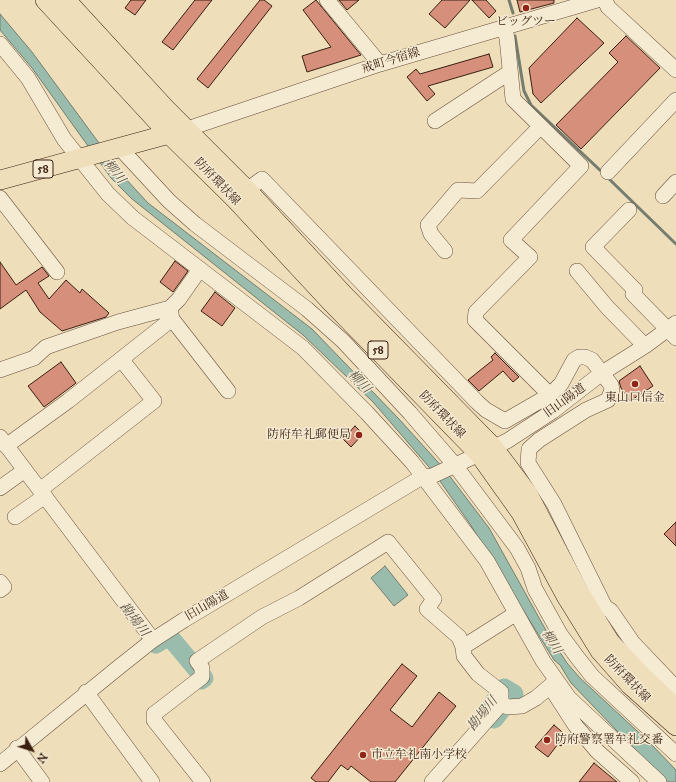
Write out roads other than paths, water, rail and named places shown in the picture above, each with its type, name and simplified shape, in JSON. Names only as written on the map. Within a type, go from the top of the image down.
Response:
[{"type":"main road","name":"防府環状線","points":[[45,0],[178,132],[247,190],[528,494],[578,590],[607,637],[625,659],[676,708]]},
{"type":"main road","name":"防府環状線","points":[[66,0],[236,200],[329,300],[486,450],[566,596],[600,652],[630,685],[676,726]]},
{"type":"main road","name":"58","points":[[0,180],[178,132]]},
{"type":"street","points":[[328,0],[380,64]]},
{"type":"street","name":"戒町今宿線","points":[[178,132],[380,64],[597,0]]},
{"type":"street","points":[[605,0],[608,7],[676,70]]},
{"type":"street","points":[[504,28],[507,38],[513,99],[581,166],[511,240],[530,258],[476,312],[474,320],[550,395]]},
{"type":"street","points":[[0,44],[28,78],[64,139],[83,158],[108,194],[133,218],[313,358],[427,477],[483,556],[575,725],[597,751],[632,782]]},
{"type":"street","points":[[435,121],[510,72]]},
{"type":"street","points":[[608,172],[676,100]]},
{"type":"street","points":[[445,251],[431,234],[428,225],[458,190],[477,191],[540,127]]},
{"type":"street","points":[[115,148],[169,201],[195,224],[307,309],[343,341],[451,466],[517,548],[528,568],[535,589],[556,628],[576,658],[592,676],[676,754]]},
{"type":"street","points":[[247,190],[262,179],[486,410],[505,421],[550,395],[561,384],[574,360],[579,357],[585,357],[592,360],[612,390],[608,400],[586,410],[539,440],[529,449],[528,463],[554,504],[605,607],[611,611],[633,643],[676,688]]},
{"type":"street","points":[[663,196],[676,182]]},
{"type":"street","points":[[0,198],[57,272]]},
{"type":"street","points":[[629,210],[593,247],[636,290],[633,294],[673,330]]},
{"type":"street","points":[[153,640],[3,441],[121,359],[171,314],[179,299],[200,269]]},
{"type":"street","points":[[577,271],[607,307],[645,346]]},
{"type":"street","points":[[0,370],[34,358],[46,347],[118,322],[171,314]]},
{"type":"street","points":[[171,314],[228,391]]},
{"type":"street","name":"旧山陽道","points":[[0,764],[17,748],[86,692],[153,640],[315,540],[427,477],[507,440],[553,412],[602,373],[673,330]]},
{"type":"street","points":[[15,517],[154,401],[121,359]]},
{"type":"street","points":[[0,488],[25,470]]},
{"type":"street","points":[[202,782],[154,720],[154,714],[202,677],[202,668],[197,661],[262,617],[299,598],[388,542],[434,599],[427,609],[459,636],[463,647],[464,656],[478,674],[501,692],[501,704],[432,782]]},
{"type":"street","points":[[0,582],[4,587],[0,590]]},
{"type":"street","points":[[463,647],[515,614]]},
{"type":"street","points":[[501,704],[508,707],[522,706],[553,684]]},
{"type":"street","points":[[553,684],[659,782]]},
{"type":"street","points":[[86,692],[152,782]]},
{"type":"street","points":[[17,748],[42,782]]},
{"type":"water","name":"柳川","points":[[0,14],[32,52],[124,177],[148,203],[312,329],[399,419],[445,470],[489,528],[548,634],[567,663],[580,678],[650,743],[676,770],[676,782],[666,782],[571,683],[560,665],[554,660],[470,524],[435,474],[373,402],[303,335],[132,199],[111,178],[32,68],[0,30]]},
{"type":"water","points":[[385,566],[408,595],[394,606],[371,578]]},
{"type":"waterway","points":[[509,0],[513,13]]},
{"type":"waterway","points":[[515,36],[524,91],[531,105],[603,173]]},
{"type":"waterway","points":[[607,177],[676,244]]},
{"type":"waterway","name":"勘場川","points":[[150,640],[156,644],[169,636],[204,678],[201,680]]},
{"type":"waterway","name":"勘場川","points":[[492,705],[504,688],[514,694],[494,719]]},
{"type":"place","name":"ビッグツー","points":[[526,8]]},
{"type":"place","name":"東山口信金","points":[[635,384]]},
{"type":"place","name":"防府牟礼郵便局","points":[[359,435]]},
{"type":"place","name":"防府警察署牟礼交番","points":[[547,740]]},
{"type":"place","name":"市立牟礼南小学校","points":[[363,755]]}]
